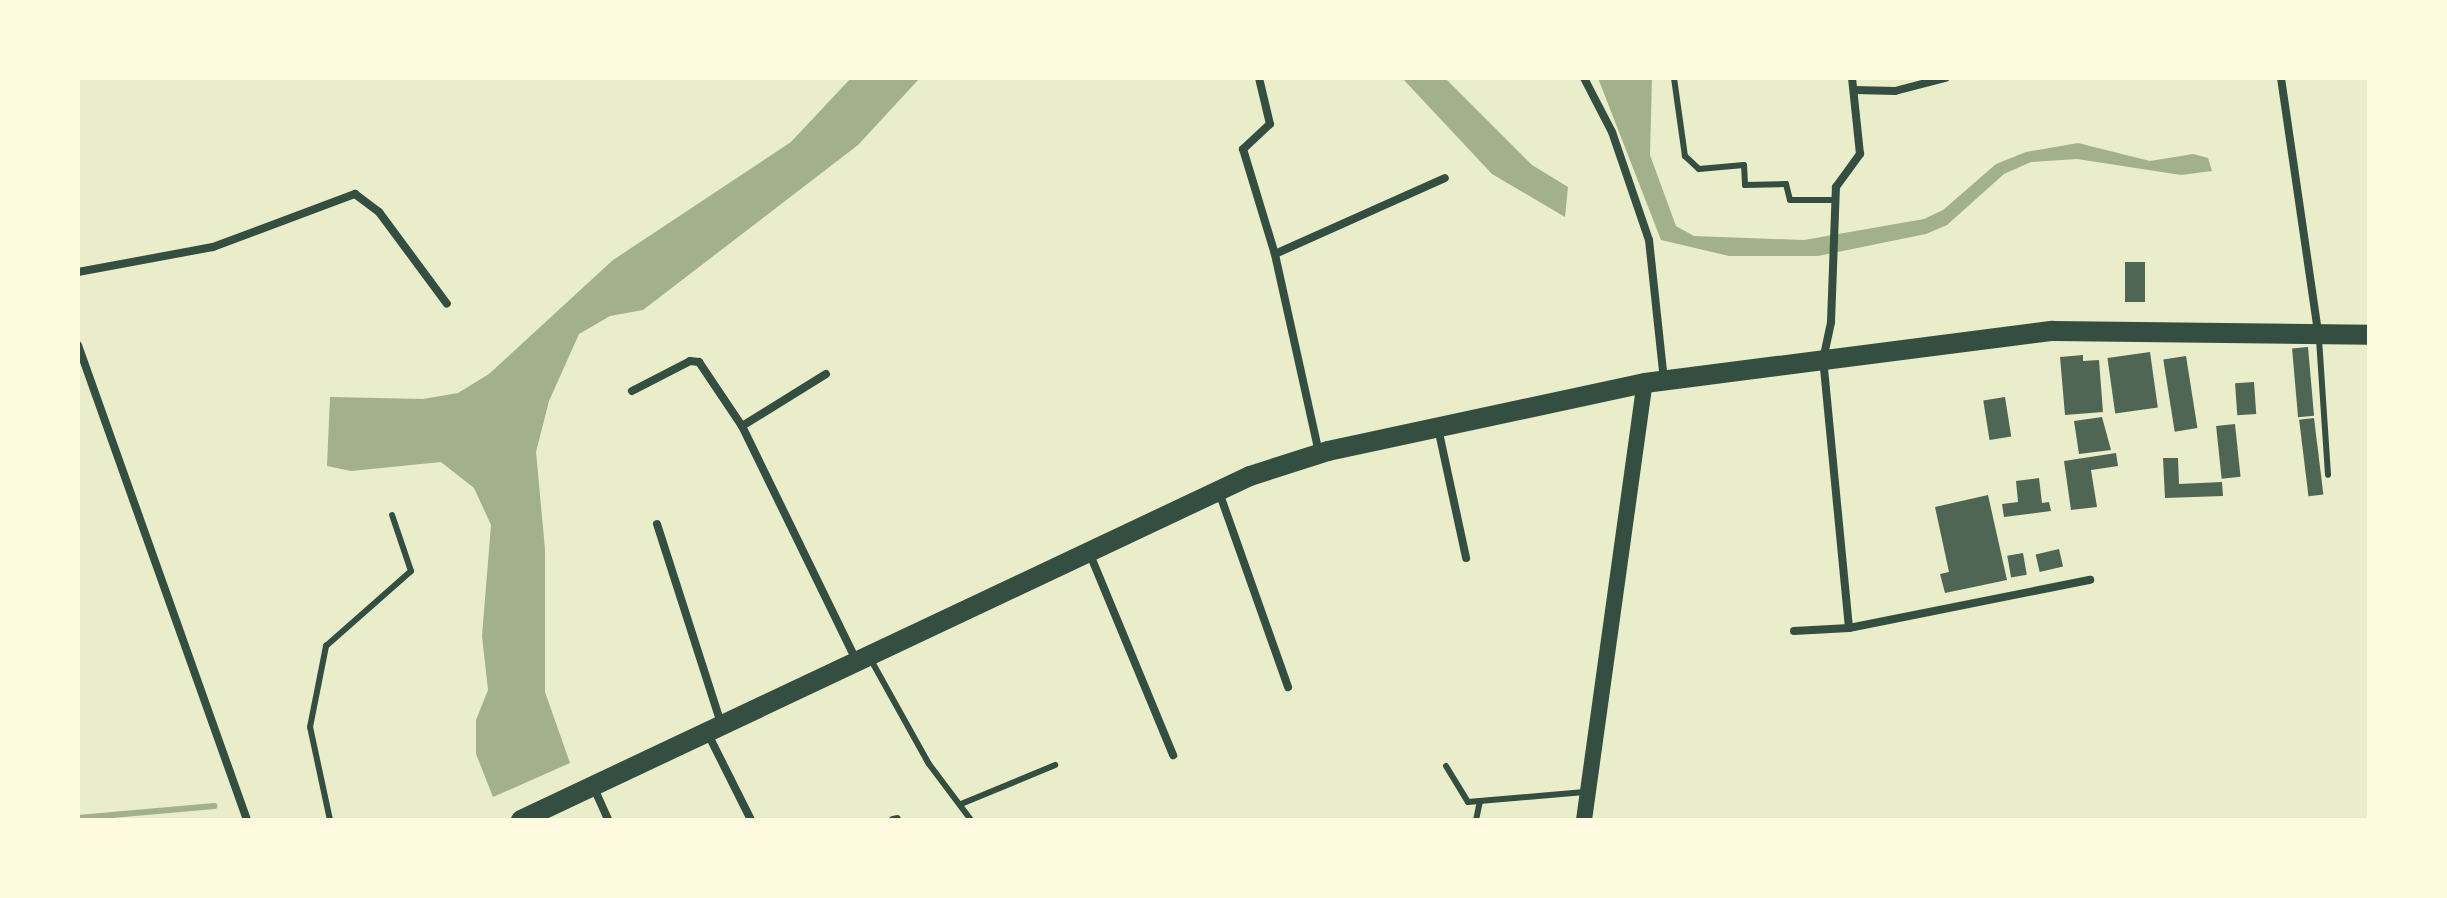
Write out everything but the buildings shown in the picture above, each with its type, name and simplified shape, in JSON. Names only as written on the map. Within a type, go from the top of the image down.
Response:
[{"type":"highway","points":[[521,820],[1219,491],[1319,454],[1654,382],[2053,331],[2369,335]]},
{"type":"main road","points":[[1584,820],[1654,382]]},
{"type":"street","points":[[1259,78],[1270,124],[1243,149],[1275,254],[1319,454]]},
{"type":"street","points":[[1584,78],[1612,132],[1649,240],[1654,382]]},
{"type":"street","points":[[1849,628],[1823,360],[1831,322],[1836,187],[1860,154],[1852,78]]},
{"type":"street","points":[[1855,90],[1907,89],[1945,78]]},
{"type":"street","points":[[2281,78],[2318,332]]},
{"type":"street","points":[[1275,254],[1445,178]]},
{"type":"street","points":[[78,272],[213,247],[347,195],[362,196],[379,212],[447,304]]},
{"type":"street","points":[[78,345],[247,820]]},
{"type":"street","points":[[632,391],[690,361],[699,362],[742,426],[864,660]]},
{"type":"street","points":[[742,426],[826,374]]},
{"type":"street","points":[[1438,427],[1466,558]]},
{"type":"street","points":[[1219,491],[1288,687]]},
{"type":"street","points":[[657,524],[714,727],[751,820]]},
{"type":"street","points":[[1089,551],[1173,755]]},
{"type":"street","points":[[1794,631],[1849,628],[2090,580]]},
{"type":"street","points":[[593,785],[608,820]]},
{"type":"lane","points":[[1674,78],[1685,156],[1699,169],[1744,165],[1745,185],[1786,184],[1790,200],[1834,200]]},
{"type":"lane","points":[[2318,332],[2328,475]]},
{"type":"lane","points":[[330,820],[310,727],[326,646],[411,571],[392,515]]},
{"type":"lane","points":[[864,660],[929,764],[971,820]]},
{"type":"lane","points":[[961,804],[1055,765]]},
{"type":"lane","points":[[1446,766],[1468,802],[1588,792]]},
{"type":"lane","points":[[1476,820],[1480,801]]},
{"type":"shaded area","points":[[851,78],[920,78],[858,145],[643,310],[610,316],[579,334],[549,401],[536,452],[545,549],[545,692],[570,763],[493,797],[476,754],[476,720],[488,690],[482,636],[491,525],[474,488],[441,462],[351,471],[327,466],[330,397],[423,399],[458,393],[489,374],[613,260],[791,142]]},
{"type":"shaded area","points":[[1402,78],[1445,78],[1532,165],[1568,187],[1565,217],[1492,174]]},
{"type":"shaded area","points":[[1598,78],[1652,78],[1650,155],[1676,226],[1694,236],[1804,240],[1924,219],[1943,210],[1996,164],[2026,152],[2078,143],[2150,161],[2193,154],[2208,158],[2212,171],[2181,175],[2077,159],[2031,162],[2004,174],[1947,225],[1926,234],[1818,256],[1729,256],[1661,240]]},
{"type":"waterway","points":[[78,818],[214,806]]}]
